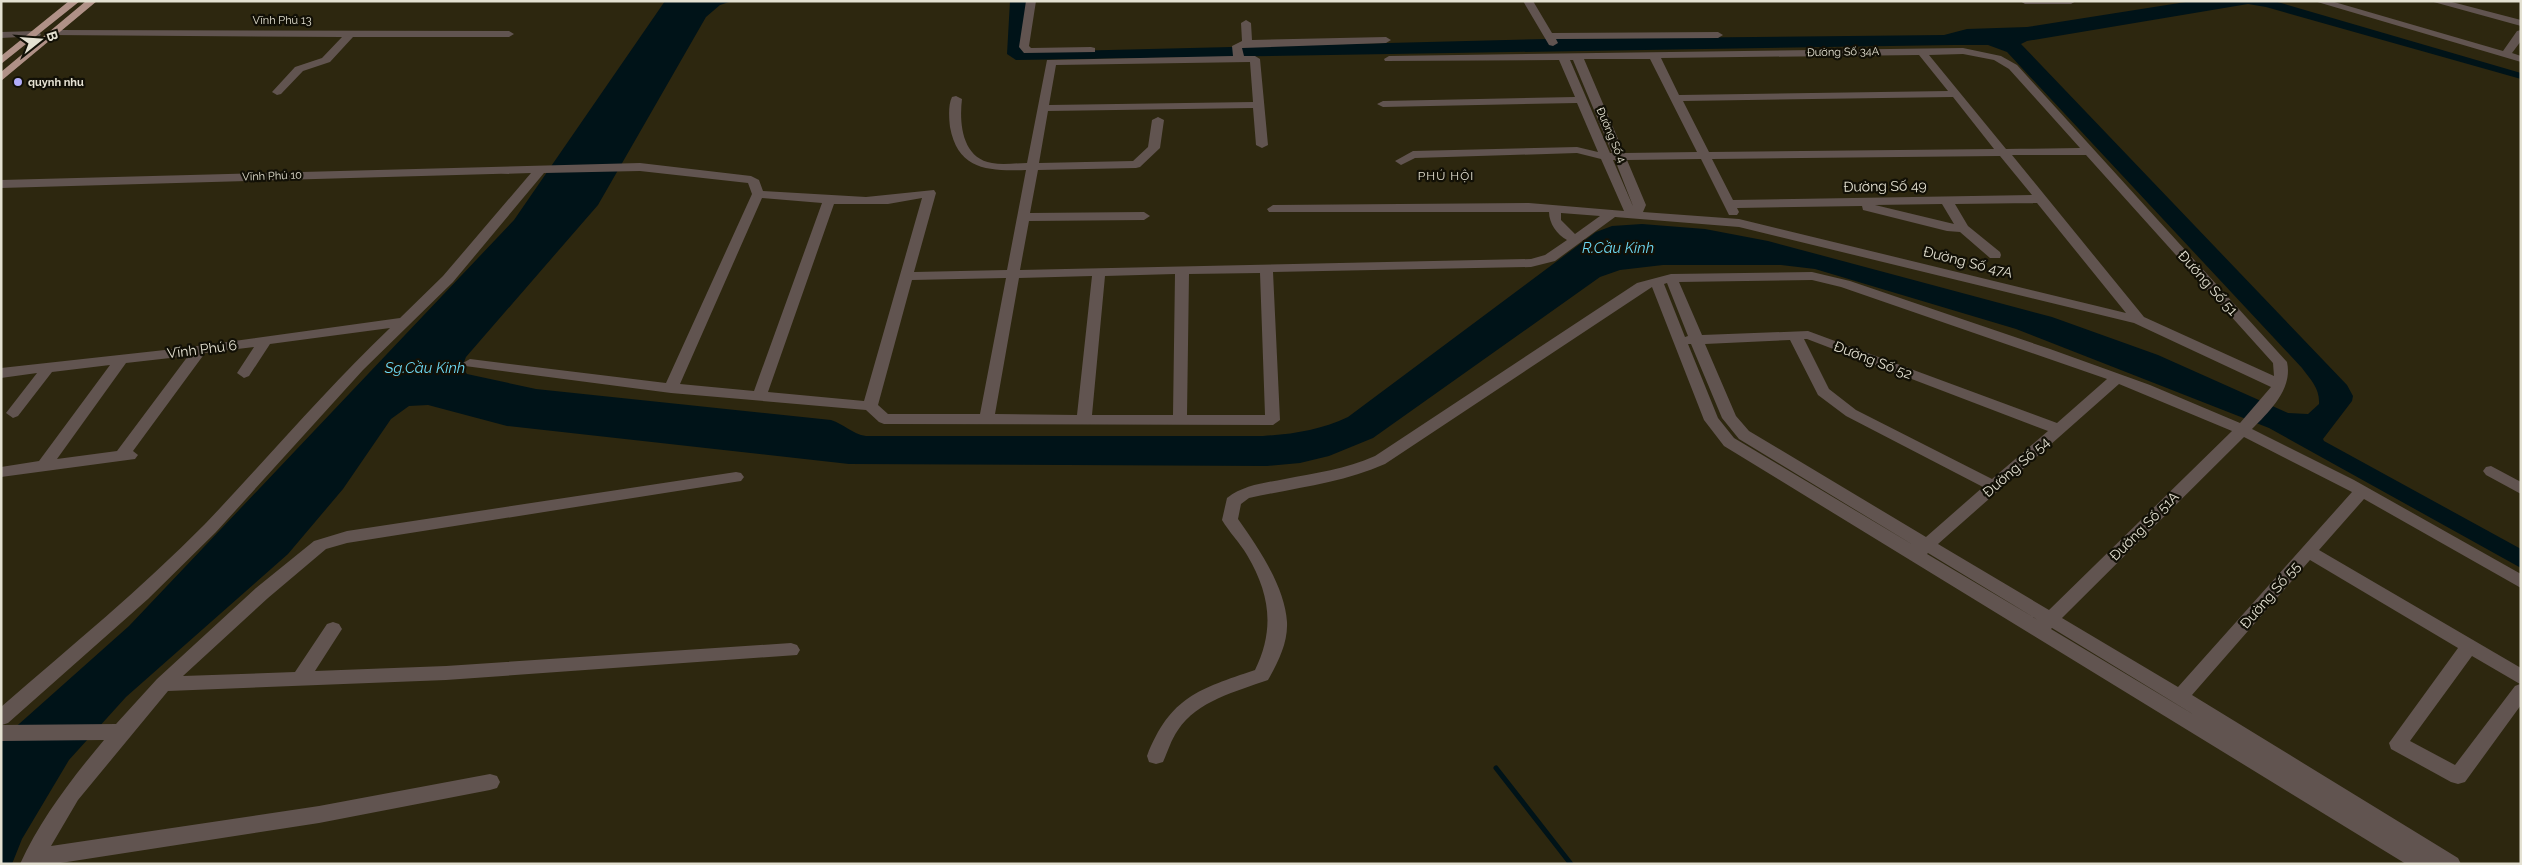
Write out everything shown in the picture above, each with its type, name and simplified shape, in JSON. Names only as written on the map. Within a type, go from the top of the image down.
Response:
[{"type":"highway","points":[[1,61],[75,1]]},
{"type":"highway","points":[[1,78],[92,1]]},
{"type":"highway","points":[[36,34],[54,33]]},
{"type":"street","points":[[1031,1],[1025,47],[1028,51],[1241,51],[1386,40]]},
{"type":"street","points":[[1528,1],[1559,55],[1581,100],[1601,154],[1626,205],[1636,214]]},
{"type":"street","points":[[2025,1],[2071,1]]},
{"type":"street","points":[[2319,1],[2521,58]]},
{"type":"street","points":[[2435,1],[2521,23]]},
{"type":"street","points":[[1241,51],[1246,23]]},
{"type":"street","name":"Vĩnh Phú 13","points":[[54,33],[509,34]]},
{"type":"street","points":[[277,92],[299,69],[326,60],[351,33]]},
{"type":"street","points":[[2506,54],[2521,33]]},
{"type":"street","points":[[1,35],[36,34]]},
{"type":"street","points":[[1549,37],[1718,35]]},
{"type":"street","name":"Đường Số 34A","points":[[1389,58],[1963,50],[1997,58],[2012,67],[2085,147]]},
{"type":"street","points":[[1241,51],[1255,59],[1262,146]]},
{"type":"street","points":[[1920,51],[2139,320]]},
{"type":"street","points":[[986,419],[1051,62],[1091,52]]},
{"type":"street","points":[[1654,55],[1740,224]]},
{"type":"street","name":"Đường Số 4","points":[[1577,56],[1640,205],[1636,214]]},
{"type":"street","points":[[1675,98],[1956,94]]},
{"type":"street","points":[[956,100],[957,132],[964,150],[971,159],[987,167],[1136,164],[1154,148],[1158,120]]},
{"type":"street","points":[[1383,104],[1581,100]]},
{"type":"street","points":[[1042,108],[1258,105]]},
{"type":"street","points":[[1601,154],[1584,158],[1417,164],[1401,161],[1413,155],[1577,150],[1601,154],[1619,154],[2085,147]]},
{"type":"street","name":"Đường Số 51","points":[[2085,147],[2280,362],[2284,373],[2280,384]]},
{"type":"street","name":"Vĩnh Phú 10","points":[[1,184],[635,167],[743,178],[755,183],[758,194]]},
{"type":"street","points":[[1,718],[142,594],[210,528],[358,367],[448,279],[547,168]]},
{"type":"street","points":[[671,388],[758,194],[850,202],[901,198],[930,192],[870,406]]},
{"type":"street","name":"Đường Số 49","points":[[1729,204],[2040,199]]},
{"type":"street","points":[[1946,200],[1963,228],[1995,255]]},
{"type":"street","points":[[759,396],[829,201]]},
{"type":"street","points":[[1846,202],[1947,227],[1963,228]]},
{"type":"street","name":"Đường Số 47A","points":[[1273,209],[1528,207],[1636,214],[1740,224],[2139,320],[2280,384]]},
{"type":"street","points":[[1556,210],[1555,222],[1567,235],[1578,240]]},
{"type":"street","points":[[906,276],[1531,263],[1550,258],[1578,240],[1613,213]]},
{"type":"street","points":[[1023,217],[1144,216]]},
{"type":"street","points":[[470,363],[671,388],[870,406],[884,419],[1273,420],[1266,269]]},
{"type":"street","points":[[1180,420],[1182,271]]},
{"type":"street","points":[[1084,420],[1099,272]]},
{"type":"street","points":[[1156,756],[1160,742],[1169,728],[1189,705],[1204,696],[1262,674],[1274,650],[1278,622],[1269,586],[1254,553],[1230,520],[1233,502],[1244,493],[1334,475],[1362,468],[1380,460],[1626,296],[1642,286],[1664,280],[1812,276],[1845,284],[2116,379],[2246,426],[2521,582]]},
{"type":"street","points":[[1664,280],[1688,340],[1711,420],[1729,442],[1921,550],[2044,624],[2424,864]]},
{"type":"street","name":"Vĩnh Phú 6","points":[[1,373],[200,350],[402,322]]},
{"type":"street","points":[[1795,336],[1823,392],[1851,413],[1993,486]]},
{"type":"street","name":"Đường Số 52","points":[[1688,340],[1808,336],[2058,429]]},
{"type":"street","points":[[244,373],[265,341]]},
{"type":"street","points":[[1,472],[127,453],[200,350]]},
{"type":"street","points":[[44,466],[122,359]]},
{"type":"street","points":[[14,413],[47,368]]},
{"type":"street","name":"Đường Số 54","points":[[1921,550],[2116,379]]},
{"type":"street","points":[[2246,426],[2271,399],[2280,384]]},
{"type":"street","name":"Đường Số 51A","points":[[2044,624],[2246,426]]},
{"type":"street","points":[[2491,471],[2521,489]]},
{"type":"street","points":[[31,861],[71,794],[163,684],[262,593],[320,545],[347,537],[736,477]]},
{"type":"street","name":"Đường Số 55","points":[[2180,697],[2360,492]]},
{"type":"street","points":[[2308,551],[2521,677]]},
{"type":"street","points":[[2044,624],[2180,697],[2450,864]]},
{"type":"street","points":[[301,678],[333,629]]},
{"type":"street","points":[[2469,647],[2398,743],[2458,776],[2521,691]]},
{"type":"street","points":[[163,684],[446,673],[791,650]]},
{"type":"street","points":[[1,734],[121,732]]},
{"type":"street","points":[[31,861],[312,818],[402,802],[490,782]]},
{"type":"water","points":[[665,1],[732,1],[720,5],[706,17],[598,205],[466,357],[462,367],[467,374],[536,389],[831,420],[866,436],[1263,436],[1296,433],[1317,428],[1348,417],[1596,232],[1612,226],[1642,224],[1705,229],[1768,241],[2052,317],[2158,355],[2288,413],[2308,414],[2319,404],[2316,389],[2302,368],[2007,52],[1988,45],[1016,60],[1007,54],[1010,1],[1028,1],[1027,52],[1547,39],[1944,35],[1967,29],[2027,27],[2192,1],[2274,1],[2521,73],[2521,79],[2266,7],[2248,4],[2027,41],[2021,44],[2347,385],[2353,396],[2352,401],[2323,439],[2324,441],[2521,549],[2521,568],[2269,428],[2016,329],[1815,269],[1781,265],[1663,265],[1620,270],[1600,277],[1373,438],[1329,456],[1300,463],[1267,466],[849,464],[507,426],[428,405],[409,406],[391,419],[343,489],[288,554],[126,697],[69,760],[22,839],[12,864],[1,864],[1,740],[129,626],[514,220]]},
{"type":"waterway","points":[[1496,768],[1571,864]]},
{"type":"place","name":"quynh nhu","points":[[18,82]]},
{"type":"district","name":"PHÚ HỘI","points":[[1446,176]]},
{"type":"water label","name":"R.Cầu Kinh","points":[[1618,248]]},
{"type":"water label","name":"Sg.Cầu Kinh","points":[[425,368]]}]
